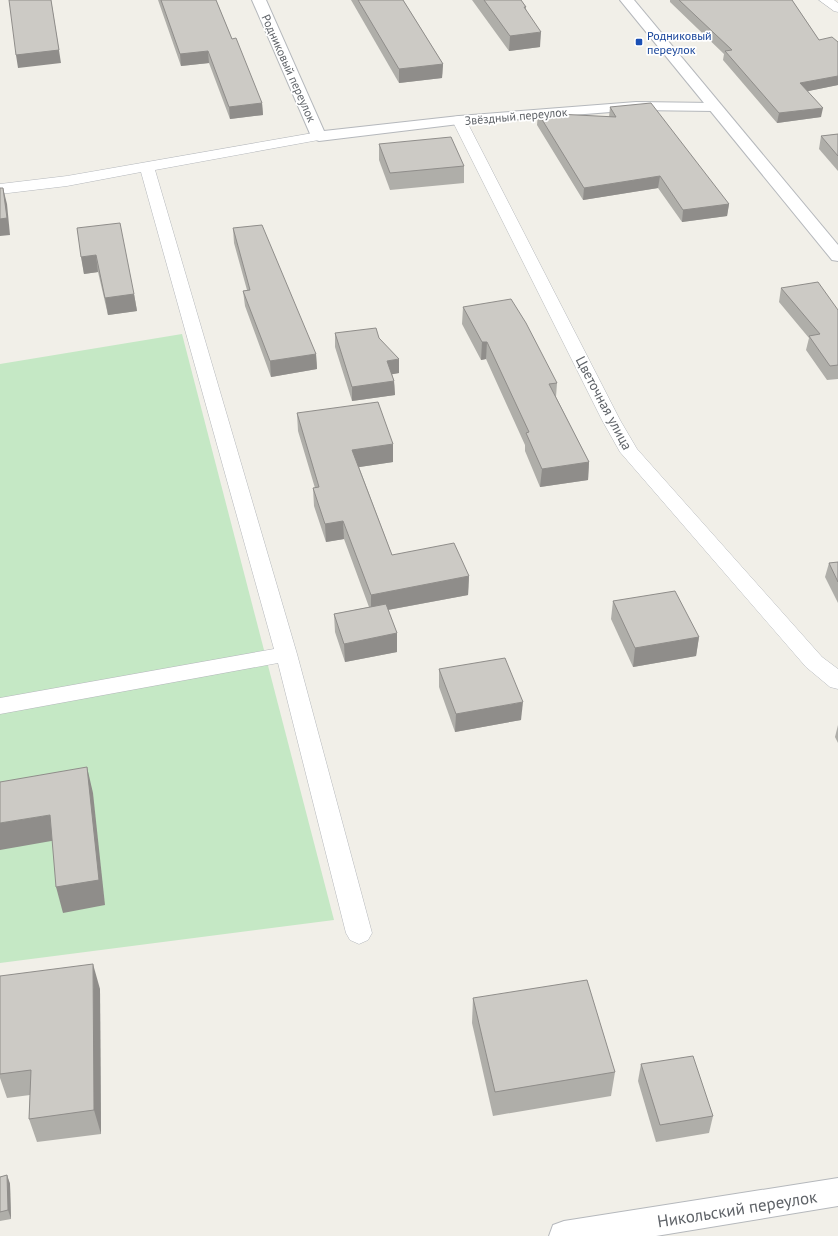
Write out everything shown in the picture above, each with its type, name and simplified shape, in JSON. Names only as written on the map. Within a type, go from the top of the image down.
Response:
[{"type":"street","name":"Родниковый переулок","points":[[259,0],[319,136]]},
{"type":"street","points":[[627,0],[838,256]]},
{"type":"street","name":"Звёздный переулок","points":[[319,136],[459,120],[636,106],[714,107]]},
{"type":"street","name":"Никольский переулок","points":[[564,1236],[838,1192]]},
{"type":"lane","points":[[825,0],[838,8]]},
{"type":"lane","name":"Цветочная улица","points":[[459,120],[611,420],[630,452],[814,662],[838,681]]},
{"type":"lane","points":[[0,189],[67,181],[319,136]]},
{"type":"lane","points":[[147,167],[286,654],[359,933]]},
{"type":"lane","points":[[0,706],[286,654]]},
{"type":"green space","points":[[182,334],[334,920],[0,963],[0,364]]},
{"type":"building","points":[[9,0],[51,0],[59,50],[16,55]]},
{"type":"building","points":[[161,0],[216,0],[232,39],[236,38],[262,103],[229,107],[208,51],[180,54]]},
{"type":"building","points":[[358,0],[403,0],[443,64],[399,69]]},
{"type":"building","points":[[484,0],[521,0],[541,32],[510,36]]},
{"type":"building","points":[[679,0],[792,0],[819,40],[832,37],[838,42],[838,76],[800,83],[823,108],[779,113],[725,51],[732,50]]},
{"type":"building","points":[[651,103],[729,204],[683,210],[660,176],[584,188],[538,113],[616,117],[610,107]]},
{"type":"building","points":[[838,134],[838,156],[821,136]]},
{"type":"building","points":[[451,137],[464,166],[390,173],[379,144]]},
{"type":"building","points":[[0,188],[3,188],[7,218],[0,219]]},
{"type":"building","points":[[120,223],[134,294],[105,298],[96,255],[81,257],[77,228]]},
{"type":"building","points":[[262,225],[316,354],[270,361],[243,291],[250,290],[233,228]]},
{"type":"building","points":[[818,282],[838,310],[838,365],[830,366],[809,336],[820,334],[781,288]]},
{"type":"building","points":[[511,299],[526,323],[557,383],[549,384],[589,462],[542,469],[526,433],[529,432],[487,342],[482,342],[463,307]]},
{"type":"building","points":[[376,328],[379,338],[399,359],[387,361],[394,381],[352,387],[335,333]]},
{"type":"building","points":[[378,402],[393,444],[352,450],[392,555],[454,543],[469,576],[371,595],[343,521],[325,524],[313,488],[319,487],[297,413]]},
{"type":"building","points":[[838,562],[838,582],[829,563]]},
{"type":"building","points":[[675,591],[699,637],[635,648],[613,601]]},
{"type":"building","points":[[386,604],[397,633],[344,644],[334,614]]},
{"type":"building","points":[[505,658],[523,702],[456,714],[439,669]]},
{"type":"building","points":[[87,767],[99,880],[56,887],[50,815],[0,823],[0,782]]},
{"type":"building","points":[[93,964],[94,1110],[29,1119],[31,1070],[0,1074],[0,976]]},
{"type":"building","points":[[587,980],[615,1072],[495,1092],[473,998]]},
{"type":"building","points":[[693,1056],[713,1116],[660,1125],[641,1064]]},
{"type":"building","points":[[7,1175],[8,1210],[0,1212],[0,1177]]},
{"type":"place","name":"Родниковый переулок","points":[[639,42]]}]
